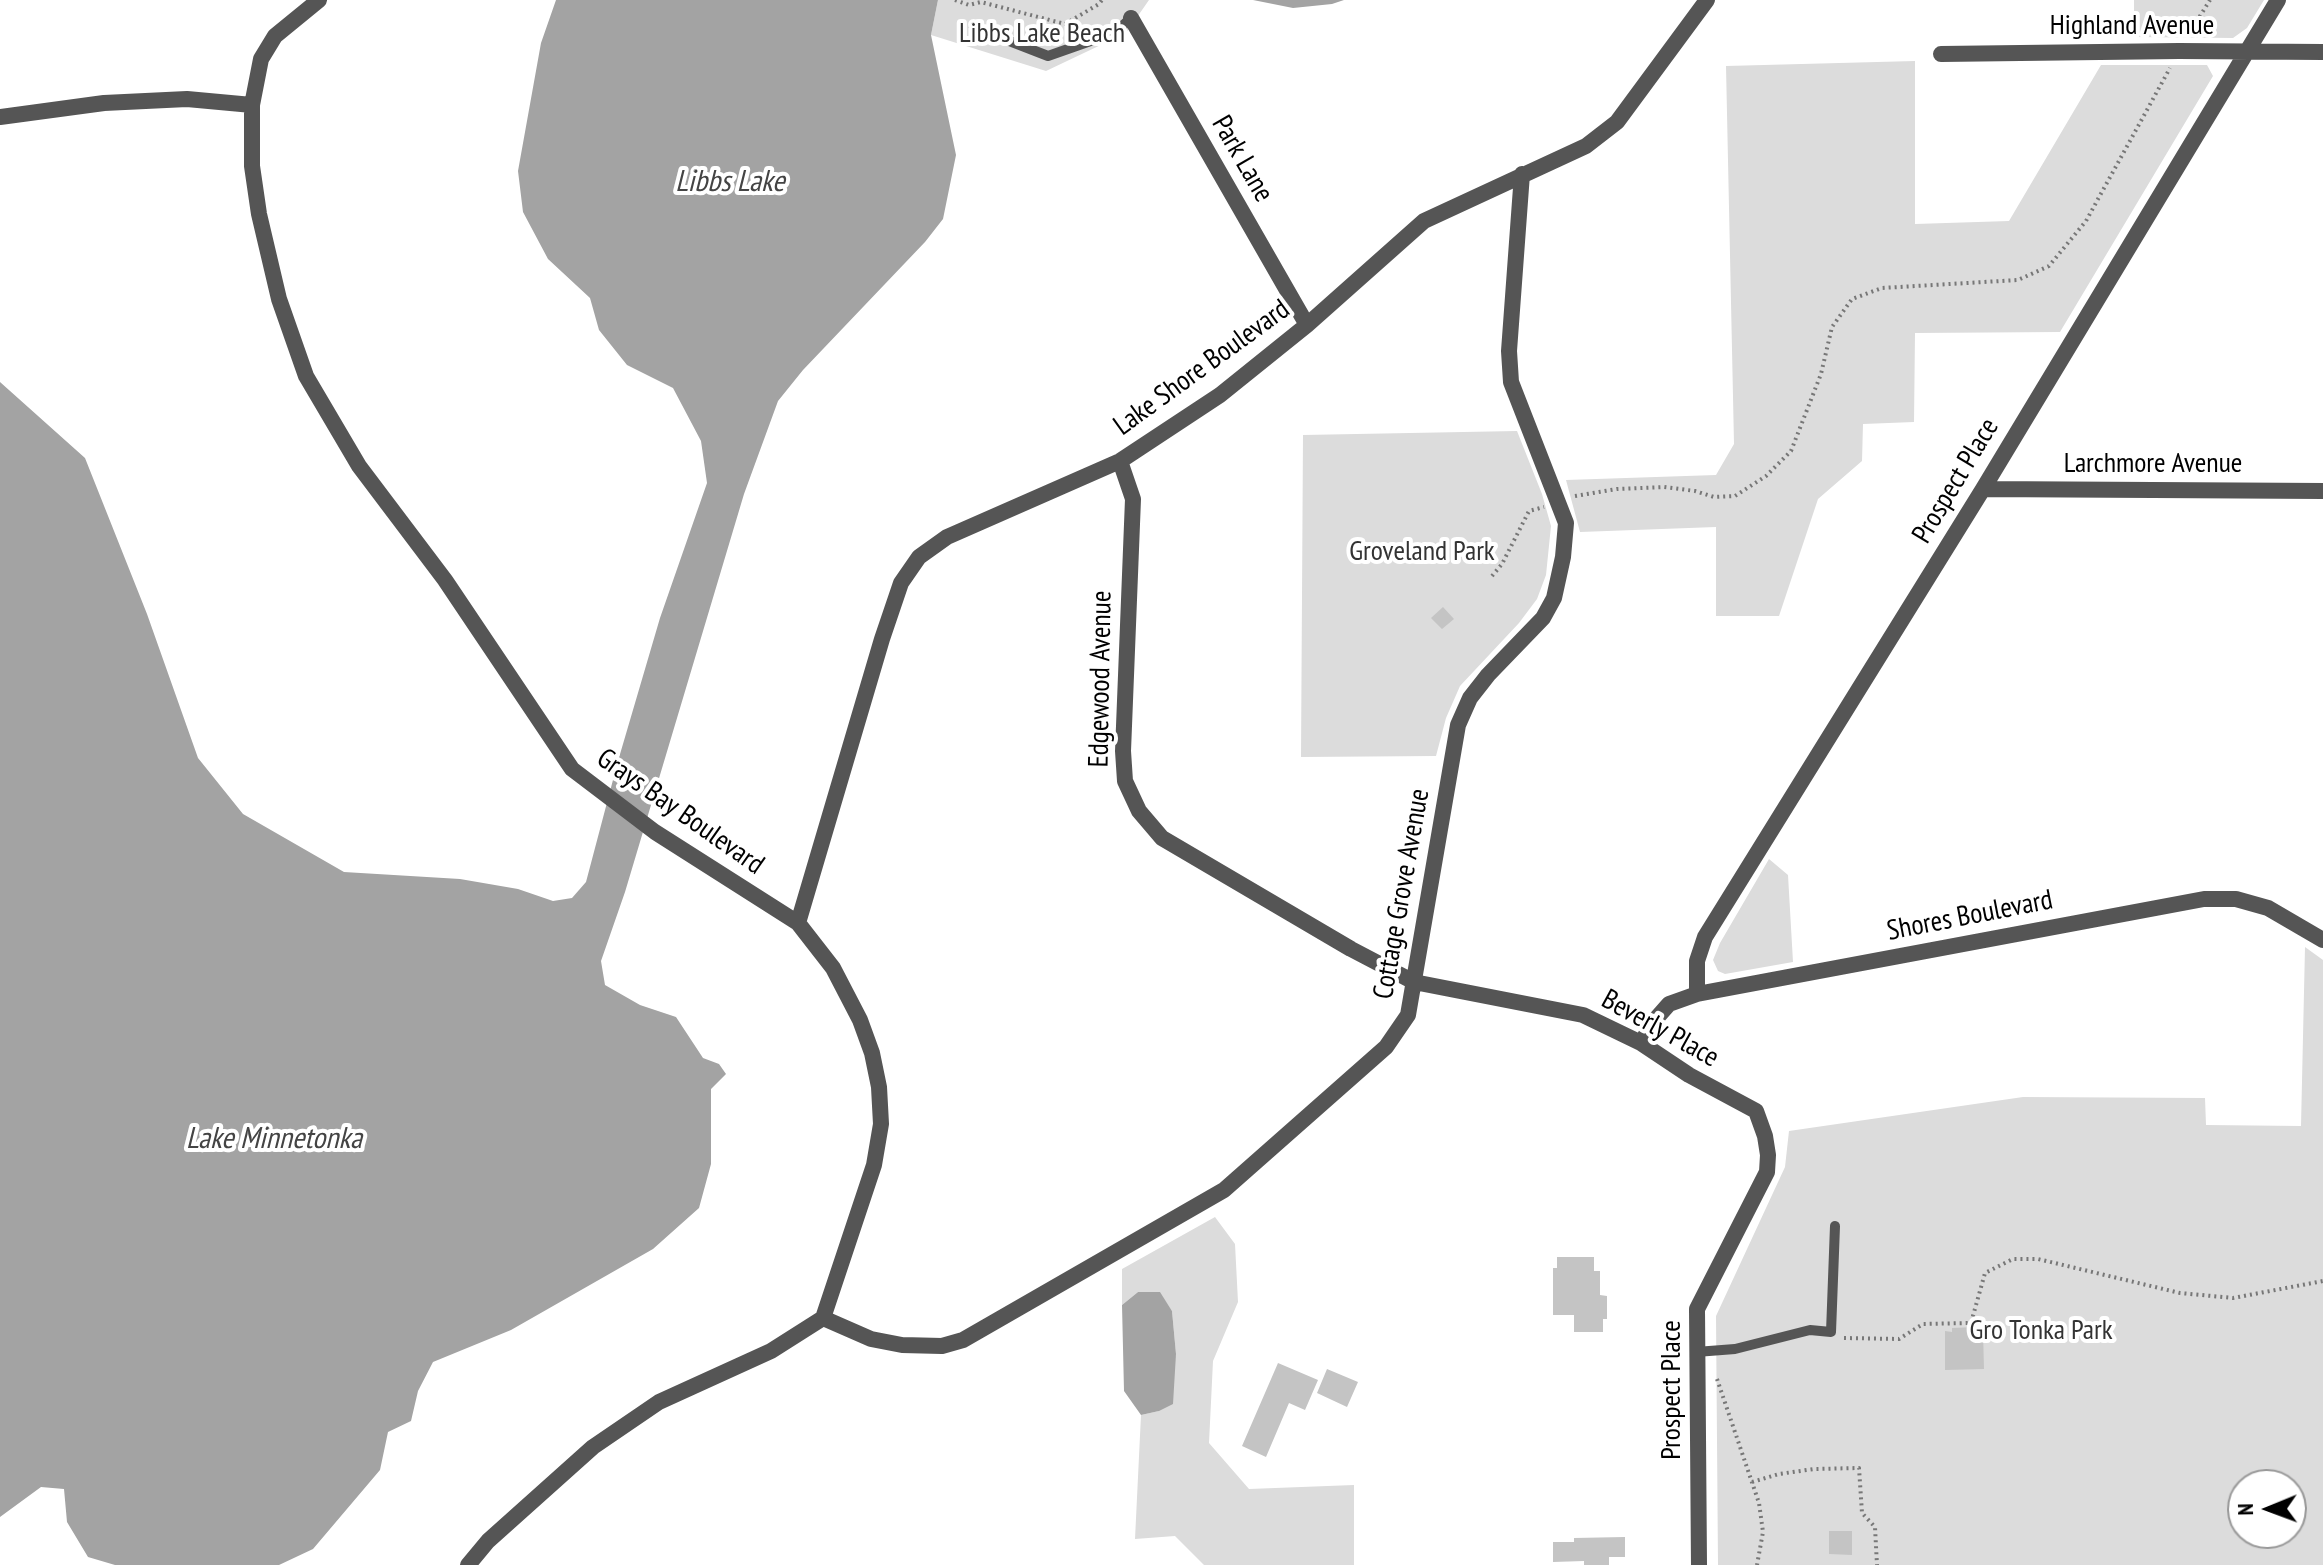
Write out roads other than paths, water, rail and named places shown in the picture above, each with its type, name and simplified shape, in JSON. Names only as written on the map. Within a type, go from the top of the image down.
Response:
[{"type":"street","name":"Grays Bay Boulevard","points":[[319,0],[275,36],[261,59],[252,105],[252,166],[259,214],[279,299],[306,376],[359,466],[445,580],[572,769],[655,832],[798,923],[833,968],[860,1020],[872,1053],[881,1124],[874,1165],[823,1318]]},
{"type":"street","name":"Lake Shore Boulevard","points":[[798,923],[882,639],[901,583],[919,557],[947,537],[1120,461],[1220,395],[1307,325],[1424,221],[1586,146],[1617,122],[1707,0]]},
{"type":"street","name":"Prospect Place","points":[[1697,994],[1697,961],[1705,937],[1983,489],[2278,0]]},
{"type":"street","name":"Park Lane","points":[[1131,18],[1307,325]]},
{"type":"street","name":"Highland Avenue","points":[[1941,54],[2323,52]]},
{"type":"street","points":[[0,117],[104,103],[174,99],[252,105]]},
{"type":"street","name":"Cottage Grove Avenue","points":[[823,1318],[871,1339],[902,1345],[942,1346],[963,1340],[1224,1190],[1386,1047],[1408,1015],[1458,725],[1470,698],[1488,675],[1543,618],[1554,598],[1563,557],[1566,523],[1511,382],[1509,351],[1522,174]]},
{"type":"street","name":"Edgewood Avenue","points":[[1120,461],[1133,499],[1123,751],[1125,781],[1139,811],[1162,838],[1351,949],[1414,982]]},
{"type":"street","name":"Larchmore Avenue","points":[[1983,489],[2323,491]]},
{"type":"street","name":"Shores Boulevard","points":[[1641,1043],[1669,1004],[1697,994],[2204,899],[2236,899],[2268,908],[2323,940]]},
{"type":"street","name":"Beverly Place","points":[[1414,982],[1583,1015],[1641,1043],[1689,1075],[1756,1111],[1765,1136]]},
{"type":"street","name":"Prospect Place","points":[[1699,1565],[1697,1309],[1767,1172],[1765,1136]]},
{"type":"street","points":[[468,1565],[488,1541],[593,1447],[659,1402],[771,1351],[823,1318]]},
{"type":"lane","points":[[999,37],[1048,56],[1102,37],[1119,29],[1131,18]]},
{"type":"lane","points":[[1696,1352],[1735,1349],[1810,1330],[1831,1332],[1835,1226]]},
{"type":"water","name":"Lake Minnetonka","points":[[556,0],[938,0],[931,35],[956,155],[943,219],[778,401],[744,494],[625,892],[601,961],[605,985],[640,1005],[676,1017],[703,1058],[719,1064],[726,1074],[711,1089],[711,1164],[699,1208],[653,1249],[511,1330],[433,1362],[418,1391],[411,1421],[388,1432],[380,1470],[313,1549],[279,1565],[115,1565],[88,1557],[67,1522],[64,1489],[41,1487],[0,1517],[0,382],[85,458],[147,614],[198,758],[243,814],[344,872],[460,879],[518,889],[553,901],[572,898],[586,882],[660,618],[707,483],[701,441],[673,388],[627,365],[599,330],[590,298],[548,259],[523,212],[518,171],[541,43]]},
{"type":"water","points":[[1253,0],[1344,0],[1293,8]]},
{"type":"water","points":[[1138,1292],[1160,1292],[1172,1311],[1176,1354],[1173,1404],[1141,1415],[1124,1391],[1122,1305]]},
{"type":"park label","name":"Libbs Lake Beach","points":[[1042,34]]},
{"type":"park label","name":"Groveland Park","points":[[1422,552]]},
{"type":"park label","name":"Gro Tonka Park","points":[[2041,1331]]},
{"type":"water label","name":"Libbs Lake","points":[[730,182]]}]
